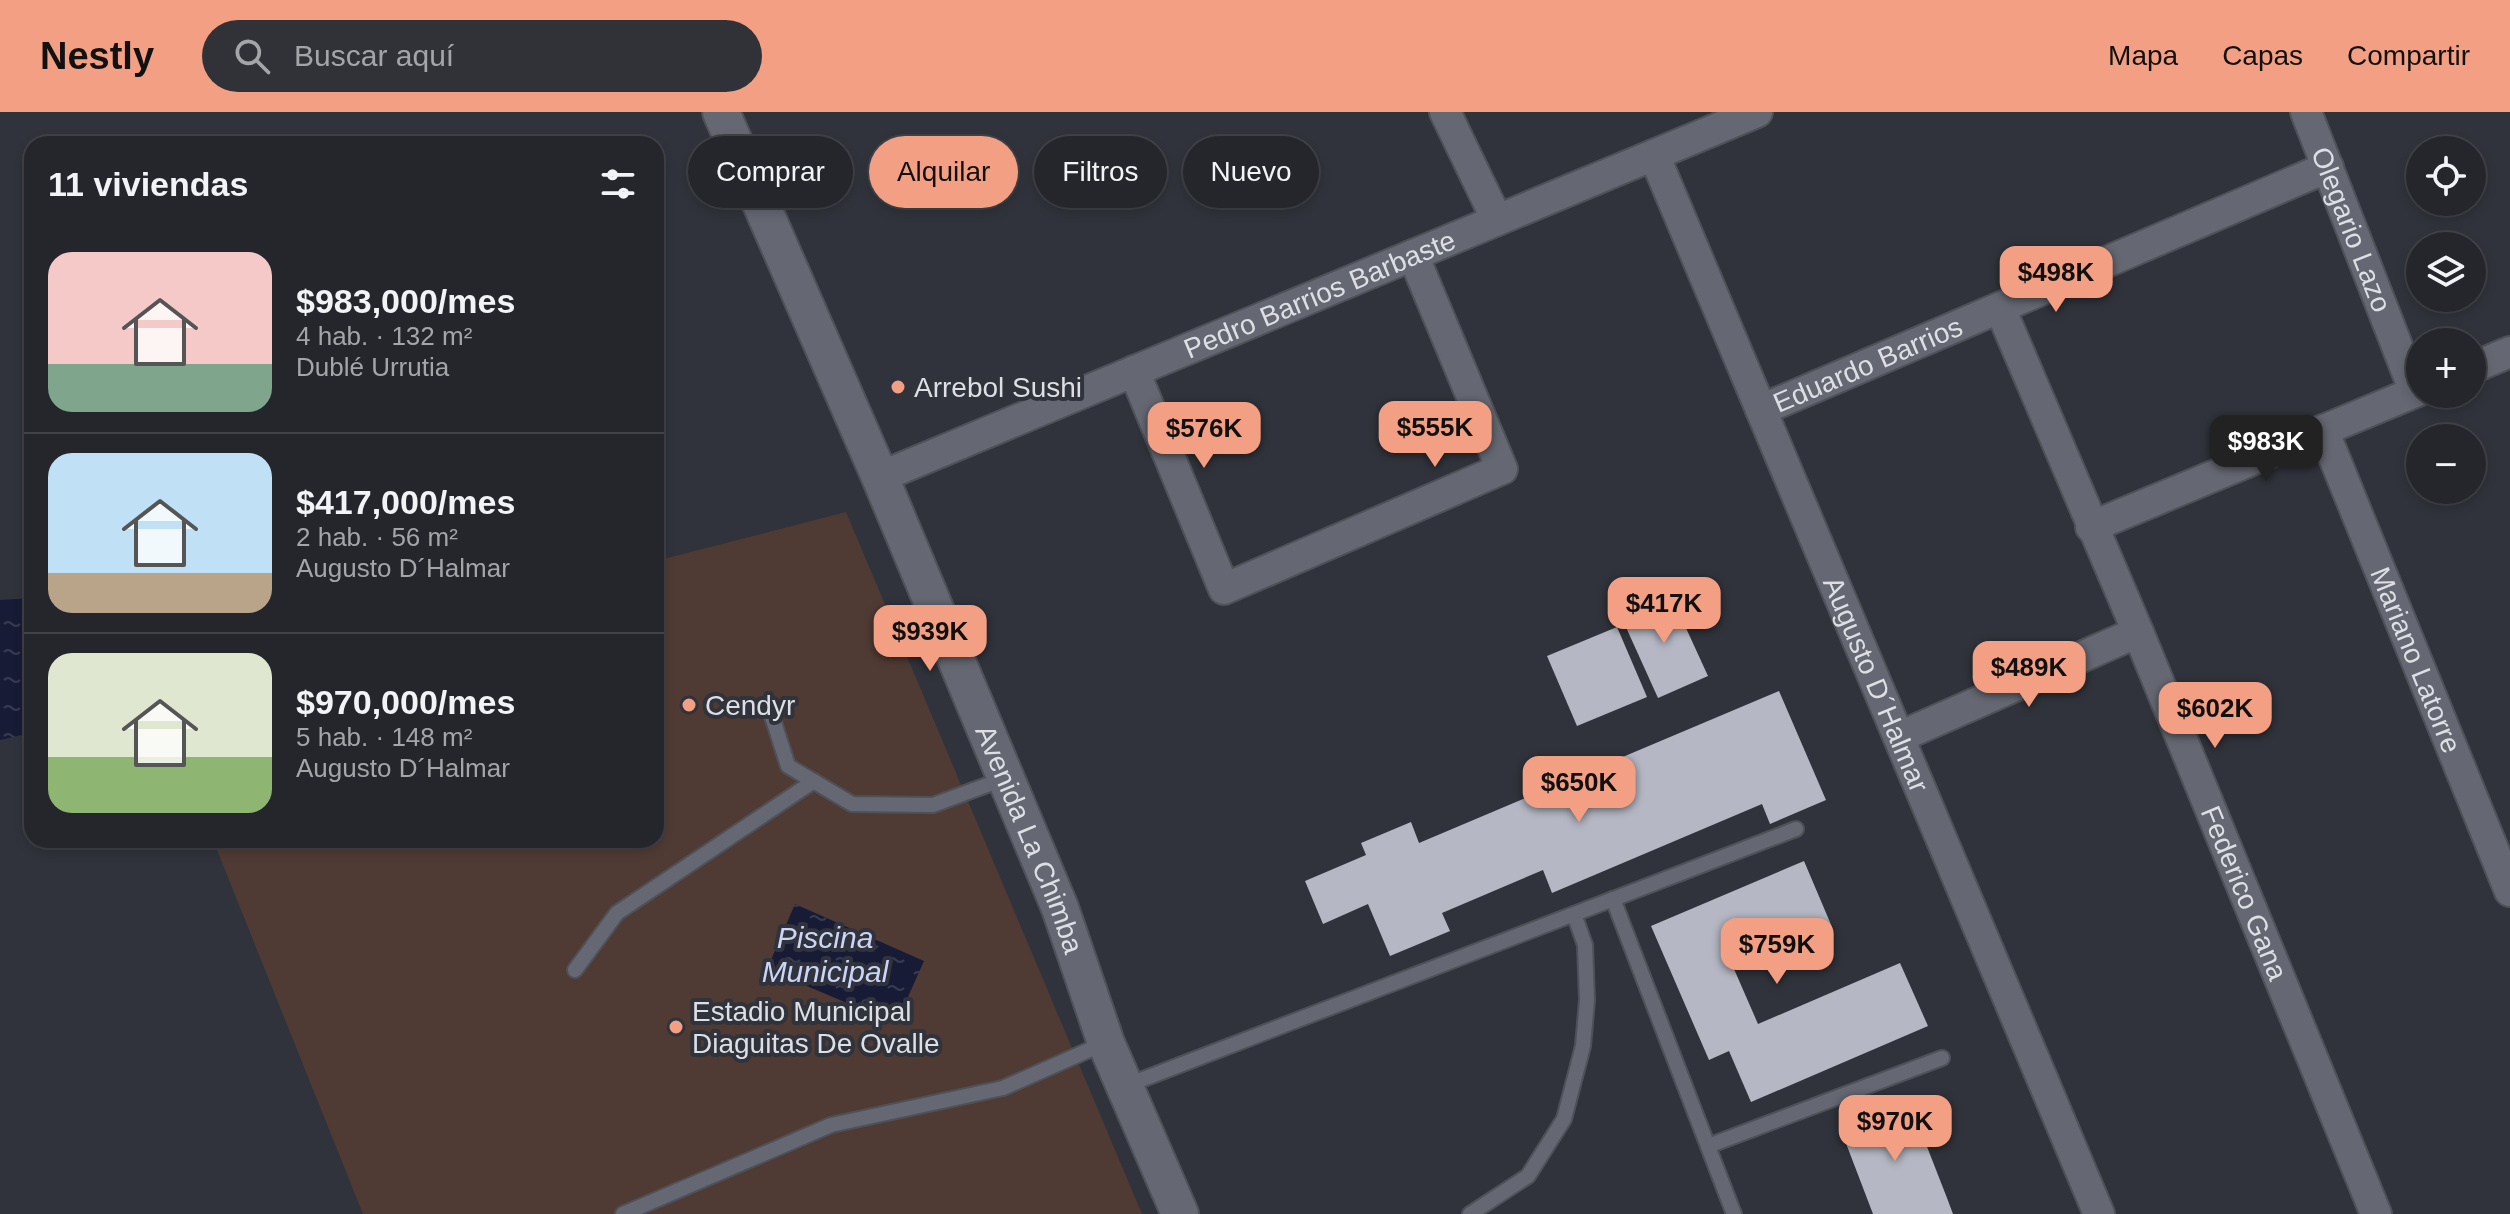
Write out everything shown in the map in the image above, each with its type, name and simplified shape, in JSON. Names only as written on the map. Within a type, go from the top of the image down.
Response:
[{"type":"street","name":"Avenida La Chimba","points":[[721,112],[880,477],[1006,778],[1060,908],[1106,1043],[1180,1214]]},
{"type":"street","points":[[1445,112],[1497,220]]},
{"type":"street","name":"Pedro Barrios Barbaste","points":[[880,477],[1757,112]]},
{"type":"street","name":"Olegario Lazo","points":[[2306,112],[2406,361]]},
{"type":"street","name":"Augusto D´Halmar","points":[[1654,155],[2099,1214]]},
{"type":"street","name":"Eduardo Barrios","points":[[1761,410],[2328,167]]},
{"type":"street","points":[[1134,371],[1224,589],[1502,469],[1413,255]]},
{"type":"street","name":"Federico Gana","points":[[2000,308],[2138,632],[2376,1214]]},
{"type":"street","points":[[2486,362],[2510,352]]},
{"type":"street","points":[[2091,527],[2406,396]]},
{"type":"street","name":"Mariano Latorre","points":[[2323,430],[2510,891]]},
{"type":"street","points":[[1899,737],[2138,632]]},
{"type":"lane","points":[[771,713],[788,766],[852,804],[933,805],[1006,778]]},
{"type":"lane","points":[[575,970],[617,913],[814,781]]},
{"type":"lane","points":[[1124,1086],[1796,829]]},
{"type":"lane","points":[[1613,899],[1734,1214]]},
{"type":"lane","points":[[1470,1214],[1528,1176],[1564,1119],[1583,1046],[1587,1000],[1585,945],[1574,914]]},
{"type":"lane","points":[[623,1214],[831,1125],[1003,1088],[1106,1043]]},
{"type":"lane","points":[[1708,1146],[1942,1058]]},
{"type":"shaded area","name":"Estadio Municipal Diaguitas De Ovalle","points":[[846,512],[1142,1214],[363,1214],[216,848],[664,848],[664,559]]},
{"type":"water","points":[[24,598],[24,735],[0,740],[0,600]]},
{"type":"water","name":"Piscina Municipal","points":[[795,904],[924,961],[896,1024],[767,969]]},
{"type":"building","points":[[1669,591],[1708,676],[1658,698],[1620,614]]},
{"type":"building","points":[[1617,627],[1647,697],[1577,726],[1547,656]]},
{"type":"building","points":[[1779,691],[1826,800],[1770,824],[1762,804],[1552,893],[1543,870],[1442,913],[1450,931],[1390,956],[1368,904],[1323,924],[1305,881],[1366,855],[1361,843],[1411,822],[1419,843]]},
{"type":"building","points":[[1804,861],[1832,927],[1734,969],[1758,1024],[1900,963],[1928,1026],[1751,1102],[1729,1051],[1709,1060],[1651,926]]},
{"type":"building","points":[[1908,1098],[1953,1214],[1873,1214],[1839,1125]]},
{"type":"place","name":"Arrebol Sushi","points":[[898,387]]},
{"type":"place","name":"Cendyr","points":[[689,705]]},
{"type":"place","name":"Estadio Municipal Diaguitas De Ovalle","points":[[676,1027]]}]
